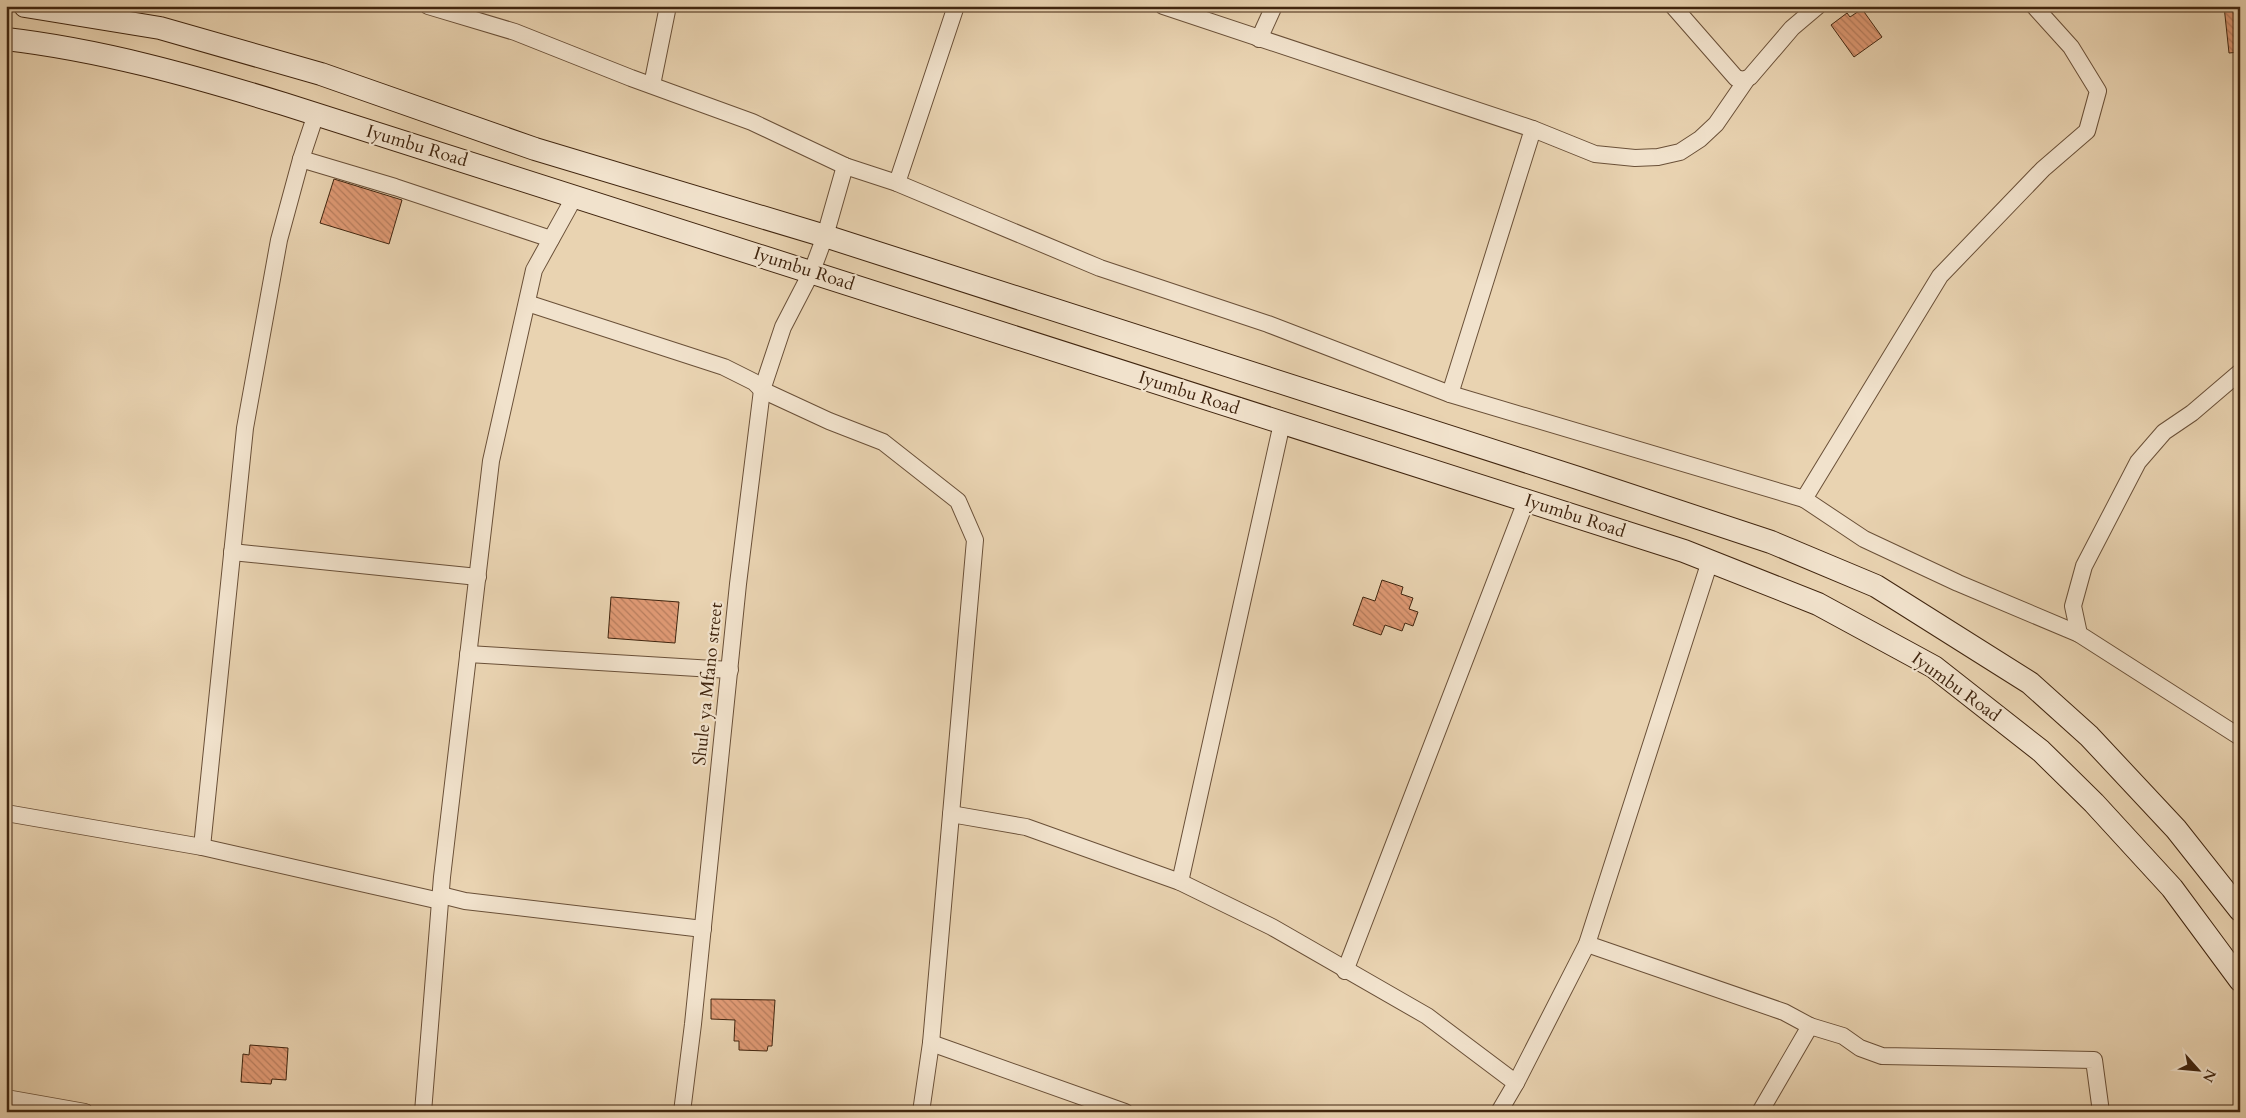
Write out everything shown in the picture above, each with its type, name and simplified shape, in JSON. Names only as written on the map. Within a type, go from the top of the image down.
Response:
[{"type":"main road","name":"Iyumbu Road","points":[[25,6],[160,28],[321,74],[535,149],[825,236],[1753,536],[1876,586],[2030,683],[2089,736],[2176,829],[2240,910]]},
{"type":"main road","name":"Iyumbu Road","points":[[6,39],[56,45],[188,75],[316,114],[812,271],[1710,561],[1818,604],[1934,667],[2041,750],[2094,803],[2172,888],[2240,980]]},
{"type":"street","points":[[428,6],[515,32],[752,122],[845,166],[897,184],[1100,268],[1268,324],[1450,394],[1804,498],[1864,539],[1958,583],[2079,634],[2240,738]]},
{"type":"street","points":[[652,85],[668,6]]},
{"type":"street","points":[[897,184],[956,6]]},
{"type":"street","points":[[1163,6],[1259,40],[1533,129],[1595,154],[1635,158],[1658,157],[1680,152],[1700,139],[1716,124],[1747,79],[1792,28],[1818,6]]},
{"type":"street","points":[[1259,40],[1274,6]]},
{"type":"street","points":[[1673,6],[1736,78],[1747,79]]},
{"type":"street","points":[[1804,498],[1940,276],[2043,169],[2087,131],[2098,91],[2071,47],[2034,6]]},
{"type":"street","points":[[202,847],[245,428],[279,240],[301,159],[316,114]]},
{"type":"street","points":[[1450,394],[1533,129]]},
{"type":"street","points":[[301,159],[395,187],[551,239]]},
{"type":"street","name":"Shule ya Mfano street","points":[[682,1112],[762,390],[783,327],[812,271],[825,236],[845,166]]},
{"type":"street","points":[[423,1112],[441,898],[491,461],[534,270],[575,196]]},
{"type":"street","points":[[527,303],[724,367],[754,382],[762,390],[830,421],[883,442],[958,501],[976,540],[931,1043],[921,1112]]},
{"type":"street","points":[[2079,634],[2073,606],[2084,566],[2138,462],[2164,432],[2192,413],[2240,372]]},
{"type":"street","points":[[1180,882],[1282,423]]},
{"type":"street","points":[[1346,970],[1526,501]]},
{"type":"street","points":[[232,552],[478,577]]},
{"type":"street","points":[[1499,1112],[1516,1083],[1586,944],[1710,561]]},
{"type":"street","points":[[468,654],[730,670]]},
{"type":"street","points":[[6,813],[202,847],[441,898],[703,929]]},
{"type":"street","points":[[951,814],[1026,827],[1180,882],[1272,927],[1428,1016],[1516,1083]]},
{"type":"street","points":[[1586,944],[1784,1012],[1810,1026],[1843,1036],[1860,1048],[1882,1056],[2094,1060],[2101,1112]]},
{"type":"street","points":[[1760,1112],[1810,1026]]},
{"type":"street","points":[[931,1043],[1125,1112]]},
{"type":"street","points":[[6,1098],[85,1112]]},
{"type":"building","points":[[2224,6],[2240,6],[2240,52],[2229,53]]},
{"type":"building","points":[[1862,9],[1882,37],[1854,57],[1831,25],[1847,13],[1850,17]]},
{"type":"building","points":[[334,179],[402,200],[389,244],[320,223]]},
{"type":"building","points":[[1382,580],[1403,587],[1401,594],[1413,598],[1409,609],[1418,612],[1413,626],[1405,623],[1402,631],[1385,625],[1381,635],[1353,625],[1363,597],[1375,601]]},
{"type":"building","points":[[611,597],[679,602],[675,643],[608,638]]},
{"type":"building","points":[[711,999],[775,1000],[772,1046],[768,1046],[767,1051],[739,1050],[739,1041],[734,1041],[735,1020],[711,1019]]},
{"type":"building","points":[[250,1045],[288,1048],[286,1080],[272,1079],[271,1084],[241,1082],[243,1054],[249,1055]]}]
